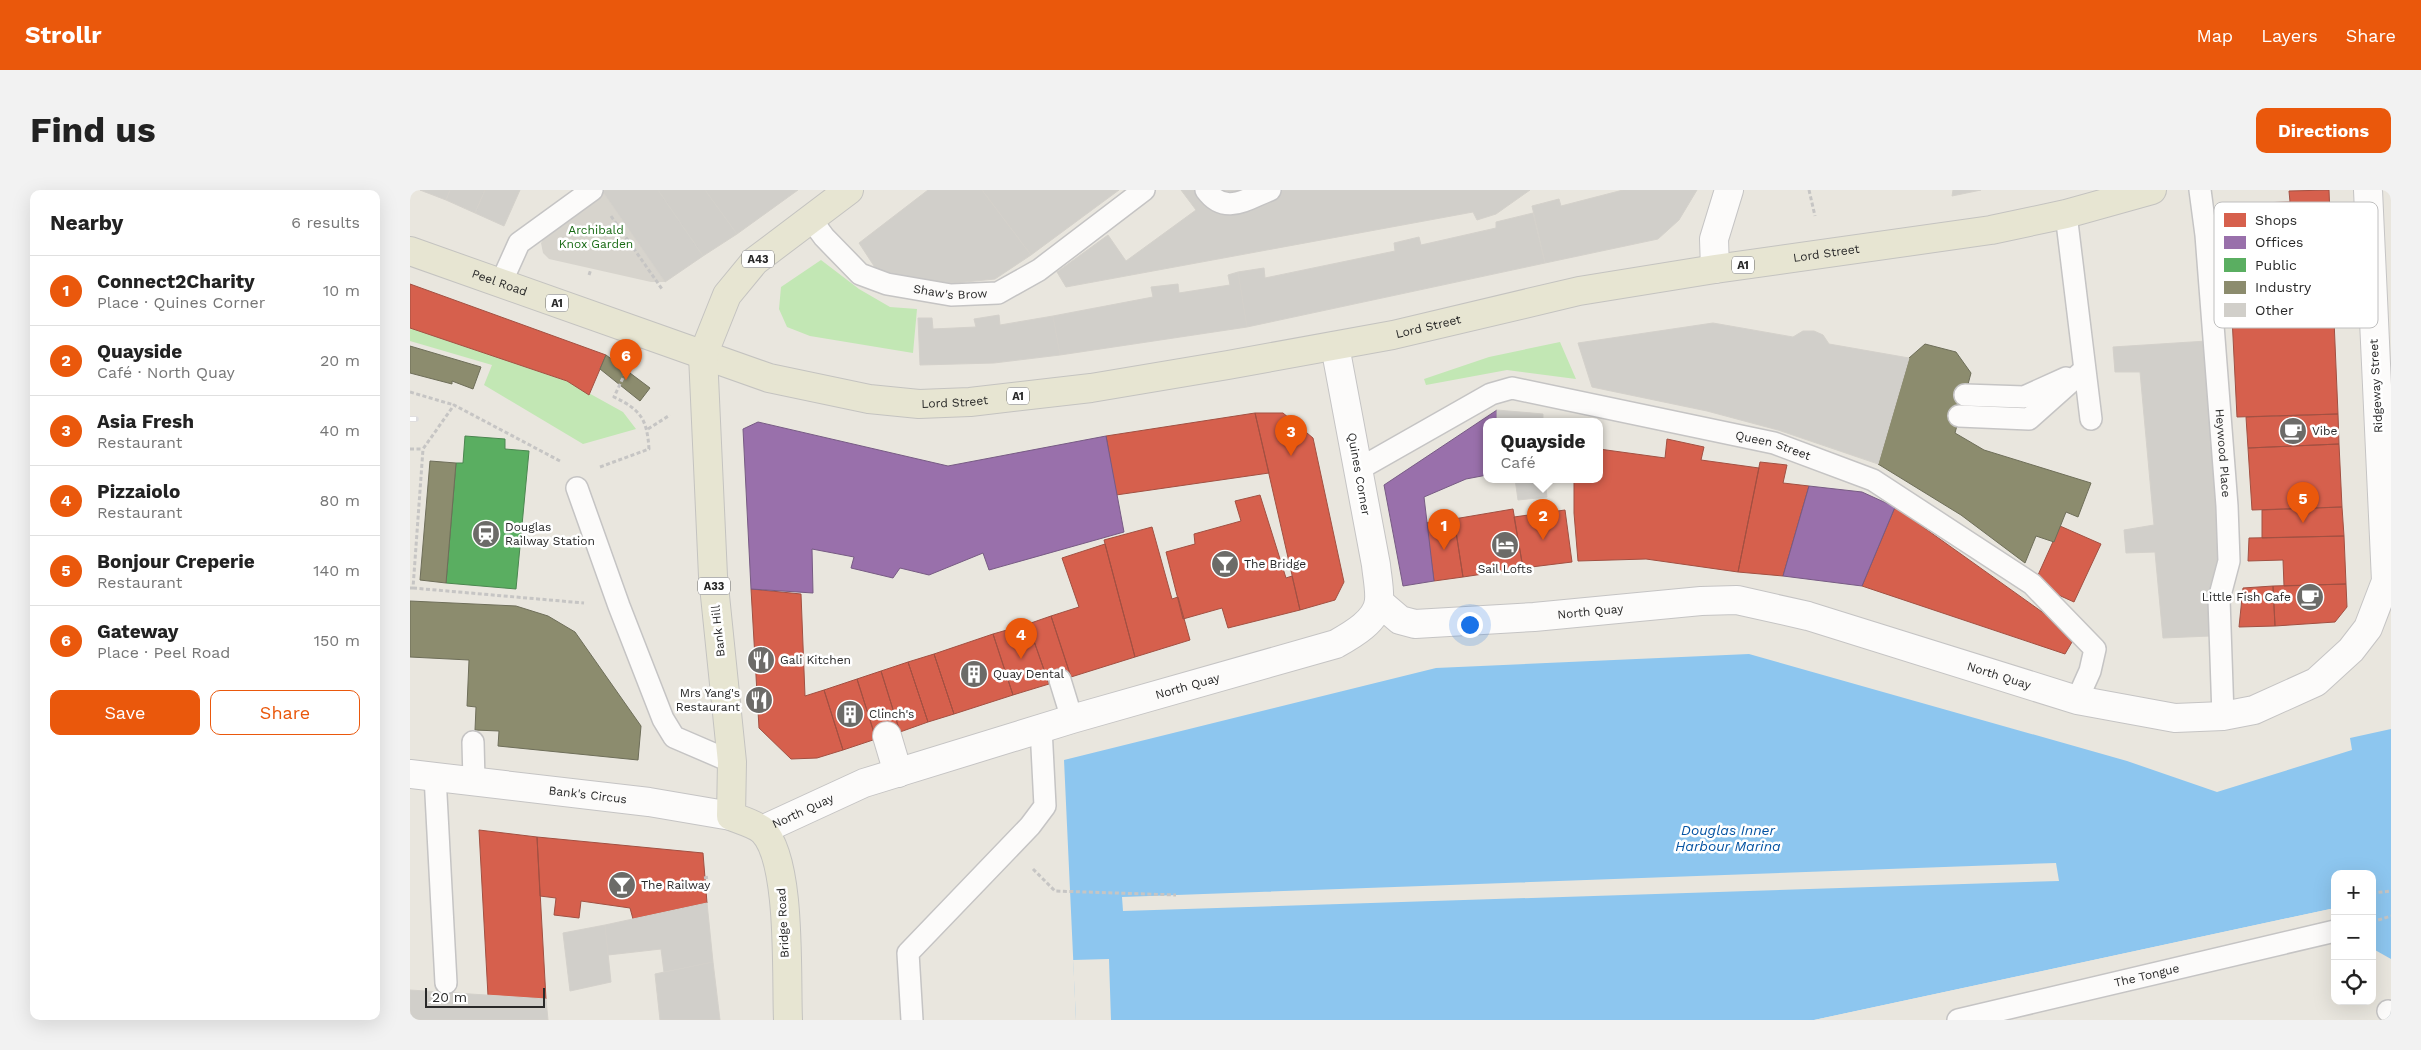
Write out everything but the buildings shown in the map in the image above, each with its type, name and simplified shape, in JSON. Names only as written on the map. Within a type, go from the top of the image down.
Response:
[{"type":"main road","name":"A43","points":[[703,355],[727,295],[755,262],[848,190]]},
{"type":"main road","name":"Lord Street","points":[[703,355],[792,383],[870,399],[919,404],[970,402],[1091,388],[1335,346],[1393,335],[1579,291],[1715,269],[1992,230],[2066,214],[2152,190]]},
{"type":"main road","name":"Peel Road","points":[[410,251],[703,355]]},
{"type":"main road","name":"Bank Hill","points":[[703,355],[713,576],[732,762],[732,816]]},
{"type":"main road","name":"Bank's Circus","points":[[732,816],[762,830]]},
{"type":"main road","name":"Bridge Road","points":[[762,830],[777,856],[784,899],[788,1020]]},
{"type":"street","points":[[1715,269],[1714,240],[1729,190]]},
{"type":"street","name":"Ridgeway Street","points":[[2378,307],[2383,366],[2388,585]]},
{"type":"street","name":"Quines Corner","points":[[1335,346],[1376,565],[1379,602]]},
{"type":"street","name":"North Quay","points":[[762,830],[864,783],[1041,728],[1336,644],[1354,634],[1370,620],[1379,602],[1400,620],[1415,624],[1534,617],[1701,601],[1736,600],[1808,616],[2078,700],[2175,718],[2223,716],[2254,710],[2316,682],[2351,650],[2368,628],[2388,585]]},
{"type":"street","points":[[887,736],[898,773]]},
{"type":"street","name":"Bank's Circus","points":[[422,775],[649,802],[732,816]]},
{"type":"lane","points":[[501,283],[519,243],[592,190]]},
{"type":"lane","name":"Shaw's Brow","points":[[810,218],[824,237],[860,274],[887,284],[951,295],[998,293],[1039,270],[1144,190]]},
{"type":"lane","points":[[1206,190],[1218,204],[1230,205],[1270,190]]},
{"type":"lane","name":"Heywood Place","points":[[2200,190],[2206,235],[2227,506],[2229,561],[2219,599],[2223,716]]},
{"type":"lane","points":[[2066,214],[2091,419]]},
{"type":"lane","points":[[1965,395],[2024,397],[2084,370]]},
{"type":"lane","points":[[1959,416],[2029,419],[2084,370]]},
{"type":"lane","name":"Queen Street","points":[[1359,469],[1491,394],[1512,388],[1774,443],[1873,480],[2032,584],[2095,649],[2090,671],[2078,700]]},
{"type":"lane","points":[[575,482],[619,606],[663,719],[674,737],[732,762]]},
{"type":"lane","points":[[1060,680],[1072,719]]},
{"type":"lane","points":[[912,1020],[908,953],[1024,833],[1045,806],[1041,728]]},
{"type":"lane","points":[[473,742],[474,781]]},
{"type":"lane","points":[[422,775],[446,983]]},
{"type":"lane","name":"The Tongue","points":[[1958,1020],[2331,932]]},
{"type":"path","points":[[1809,190],[1815,216]]},
{"type":"path","points":[[608,212],[662,289]]},
{"type":"path","points":[[589,275],[591,269]]},
{"type":"path","points":[[410,392],[454,405],[569,465],[575,482],[649,449],[648,429],[644,419],[631,405],[614,397],[631,363]]},
{"type":"path","points":[[454,405],[423,449],[411,588],[619,606]]},
{"type":"path","points":[[648,429],[670,415]]},
{"type":"path","points":[[410,449],[423,449]]},
{"type":"path","points":[[704,878],[710,878]]},
{"type":"path","points":[[1055,891],[1176,895]]},
{"type":"path","points":[[2376,893],[2391,891]]},
{"type":"path","points":[[2376,921],[2391,916]]},
{"type":"green space","points":[[821,260],[859,289],[890,307],[917,309],[913,353],[810,336],[787,327],[779,309],[781,287]]},
{"type":"green space","points":[[410,328],[567,381],[623,412],[636,429],[583,444],[484,385],[492,365],[410,341]]},
{"type":"green space","points":[[1560,342],[1576,379],[1507,370],[1426,385],[1424,379],[1489,357]]},
{"type":"shaded area","name":"Archibald Knox Garden","points":[[603,192],[665,282],[651,282],[549,259],[543,253],[541,243],[545,237]]},
{"type":"water","name":"Douglas Inner Harbour Marina","points":[[1749,654],[2127,761],[2217,792],[2352,750],[2350,738],[2391,729],[2391,1019],[2347,1005],[2376,1005],[2376,870],[2331,870],[2331,909],[1814,1020],[1076,1020],[1064,760],[1436,668]]},
{"type":"pier","points":[[2056,863],[2059,881],[1123,911],[1122,897]]},
{"type":"pier","points":[[2331,909],[2331,911],[1826,1020],[1814,1020]]},
{"type":"pier","points":[[2376,951],[2391,959],[2391,1019],[2388,1020],[2086,1020],[2087,1018],[2331,959],[2331,1005],[2376,1005]]},
{"type":"pier","points":[[1109,959],[1111,1020],[1076,1020],[1073,960]]},
{"type":"railway","points":[[410,419],[416,419]]},
{"type":"place","name":"Gateway","points":[[626,380]]},
{"type":"place","name":"Vibe","points":[[2293,431]]},
{"type":"place","name":"Asia Fresh","points":[[1291,456]]},
{"type":"place","name":"Bonjour Creperie","points":[[2303,523]]},
{"type":"place","name":"Douglas Railway Station","points":[[486,534]]},
{"type":"place","name":"Quayside","points":[[1543,540]]},
{"type":"place","name":"Sail Lofts","points":[[1505,545]]},
{"type":"place","name":"Connect2Charity","points":[[1444,550]]},
{"type":"place","name":"The Bridge","points":[[1225,564]]},
{"type":"place","name":"Little Fish Cafe","points":[[2310,597]]},
{"type":"place","name":"Pizzaiolo","points":[[1021,659]]},
{"type":"place","name":"Gali Kitchen","points":[[761,660]]},
{"type":"place","name":"Quay Dental","points":[[974,674]]},
{"type":"place","name":"Mrs Yang's Restaurant","points":[[759,700]]},
{"type":"place","name":"Clinch's","points":[[850,714]]},
{"type":"place","name":"The Railway","points":[[622,885]]}]
